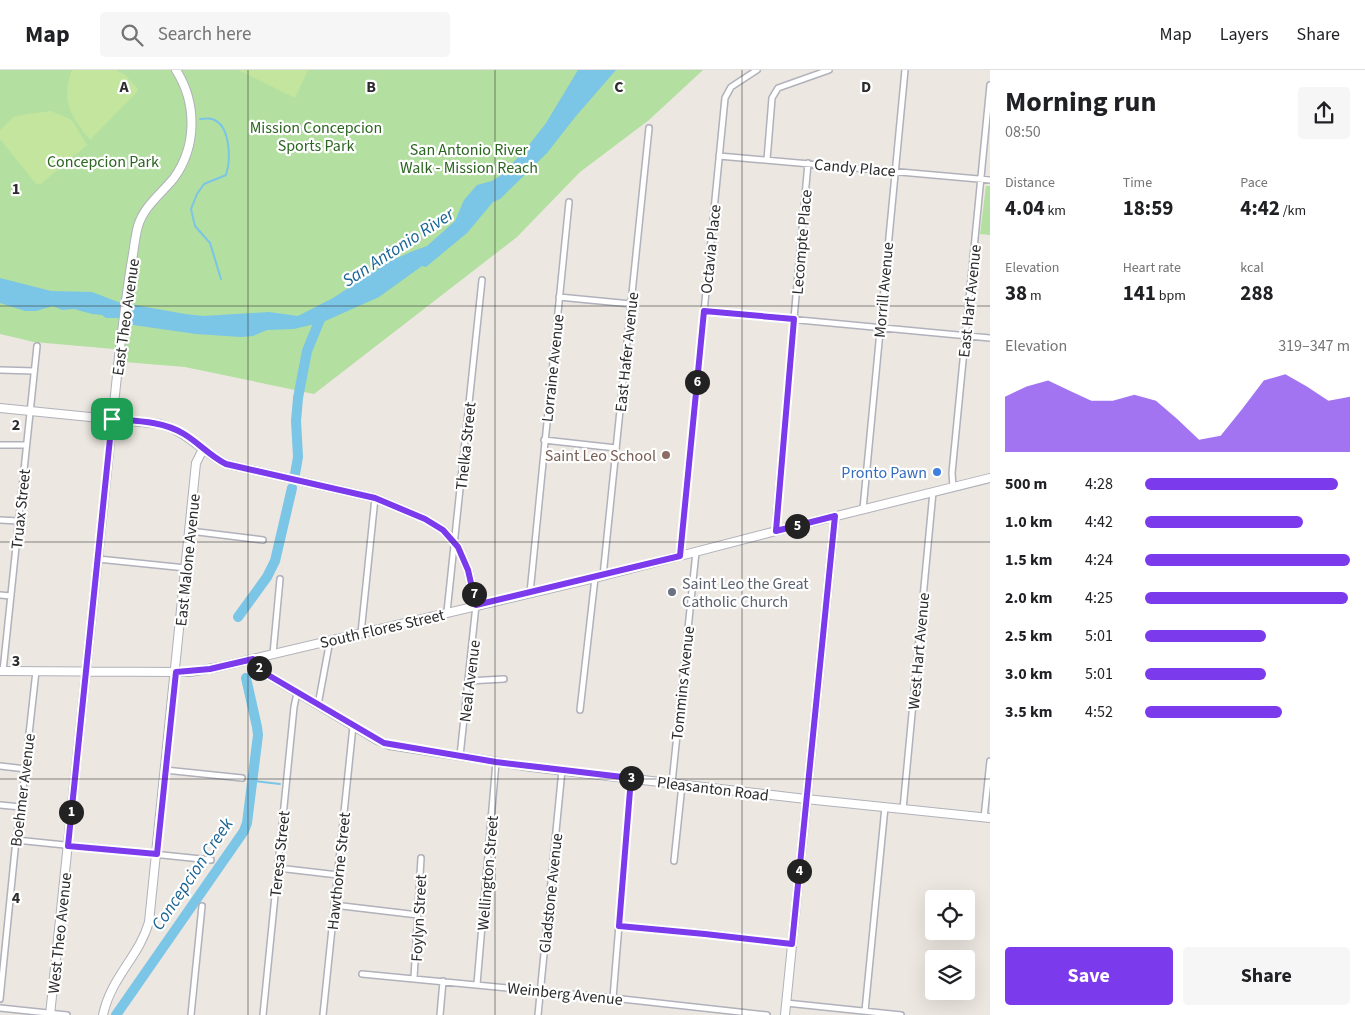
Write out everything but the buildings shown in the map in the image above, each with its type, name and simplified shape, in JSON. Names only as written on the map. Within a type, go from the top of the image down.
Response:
[{"type":"main road","name":"East Theo Avenue","points":[[86,672],[120,347],[136,235],[141,218],[178,171],[188,148],[191,125],[190,102],[185,86],[176,70]]},
{"type":"main road","points":[[0,408],[160,424],[171,427],[186,435],[218,460],[236,468],[375,498],[425,519],[443,530],[454,542],[468,570],[476,605]]},
{"type":"main road","name":"East Malone Avenue","points":[[103,1015],[115,982],[147,930],[151,911],[196,463],[203,449]]},
{"type":"main road","name":"South Flores Street","points":[[2,671],[176,672],[210,669],[598,577],[990,478]]},
{"type":"main road","points":[[785,1015],[835,516]]},
{"type":"main road","name":"Pleasanton Road","points":[[253,659],[263,672],[384,743],[496,762],[682,785],[987,818]]},
{"type":"main road","name":"West Theo Avenue","points":[[50,1014],[86,672]]},
{"type":"street","name":"Octavia Place","points":[[680,556],[725,98],[728,91],[757,70]]},
{"type":"street","points":[[767,160],[772,98],[775,91],[778,88],[828,70]]},
{"type":"street","name":"Morrill Avenue","points":[[863,510],[905,70]]},
{"type":"street","name":"East Hart Avenue","points":[[953,487],[952,473],[990,85]]},
{"type":"street","name":"East Hafer Avenue","points":[[580,710],[616,448],[649,128]]},
{"type":"street","name":"Candy Place","points":[[719,156],[990,180]]},
{"type":"street","name":"Lecompte Place","points":[[776,531],[808,163]]},
{"type":"street","name":"Lorraine Avenue","points":[[530,593],[569,202]]},
{"type":"street","name":"Thelka Street","points":[[447,612],[482,280]]},
{"type":"street","points":[[559,297],[631,304]]},
{"type":"street","points":[[704,311],[990,338]]},
{"type":"street","name":"Truax Street","points":[[2,671],[37,346]]},
{"type":"street","points":[[0,370],[34,371]]},
{"type":"street","points":[[544,440],[616,448]]},
{"type":"street","points":[[0,444],[26,445]]},
{"type":"street","name":"West Hart Avenue","points":[[903,809],[933,492]]},
{"type":"street","points":[[361,633],[375,498]]},
{"type":"street","points":[[0,520],[18,521]]},
{"type":"street","points":[[190,531],[263,540]]},
{"type":"street","name":"Tommins Avenue","points":[[672,783],[696,552]]},
{"type":"street","points":[[98,559],[186,568]]},
{"type":"street","points":[[273,654],[280,579]]},
{"type":"street","points":[[0,595],[11,596]]},
{"type":"street","name":"Neal Avenue","points":[[460,756],[476,605]]},
{"type":"street","points":[[318,705],[330,640]]},
{"type":"street","name":"Boehmer Avenue","points":[[0,999],[36,671]]},
{"type":"street","points":[[468,680],[504,679]]},
{"type":"street","name":"Teresa Street","points":[[263,1015],[294,707],[297,693]]},
{"type":"street","name":"Hawthorne Street","points":[[323,1015],[353,726]]},
{"type":"street","points":[[987,818],[990,761]]},
{"type":"street","name":"Wellington Street","points":[[477,984],[496,762]]},
{"type":"street","points":[[0,766],[26,769]]},
{"type":"street","points":[[165,770],[242,778]]},
{"type":"street","name":"Gladstone Avenue","points":[[538,1015],[562,770]]},
{"type":"street","points":[[613,998],[631,778]]},
{"type":"street","points":[[674,861],[682,785]]},
{"type":"street","points":[[0,805],[22,807]]},
{"type":"street","points":[[865,1011],[885,807]]},
{"type":"street","points":[[16,840],[212,860]]},
{"type":"street","name":"Foylyn Street","points":[[414,978],[422,858]]},
{"type":"street","points":[[278,868],[338,875]]},
{"type":"street","points":[[191,1015],[202,906]]},
{"type":"street","points":[[334,906],[418,915]]},
{"type":"street","points":[[619,926],[792,944]]},
{"type":"street","name":"Weinberg Avenue","points":[[362,974],[540,990],[767,1015]]},
{"type":"street","points":[[440,1015],[443,981]]},
{"type":"street","points":[[786,1003],[901,1015]]},
{"type":"street","points":[[0,1008],[67,1015]]},
{"type":"green space","points":[[0,70],[703,70],[649,120],[580,172],[517,237],[314,394],[185,367],[124,362],[125,350],[34,342],[0,334]]},
{"type":"green space","points":[[72,70],[116,70],[125,75],[138,89],[90,140],[77,123],[69,108],[67,91]]},
{"type":"green space","points":[[238,70],[308,70],[295,98]]},
{"type":"green space","points":[[51,111],[72,120],[87,145],[41,184],[36,184],[0,139],[0,130],[13,117]]},
{"type":"green space","points":[[986,186],[990,186],[990,235],[980,234]]},
{"type":"water","points":[[578,70],[616,70],[547,153],[500,199],[493,202],[467,233],[426,267],[422,266],[379,297],[323,322],[294,329],[267,330],[253,336],[241,337],[196,334],[133,325],[118,318],[106,318],[102,315],[74,309],[62,310],[53,306],[36,311],[25,311],[0,303],[0,278],[51,291],[92,292],[118,302],[185,314],[203,316],[269,312],[298,316],[333,298],[388,262],[427,246],[455,221],[464,200],[477,185],[492,181],[501,175],[525,150],[546,123]]},
{"type":"waterway","points":[[200,119],[211,119],[218,123],[223,128],[228,144],[229,161],[226,175],[204,184],[197,194],[191,209],[195,226],[210,243],[221,279]]},
{"type":"waterway","name":"Concepcion Creek","points":[[295,474],[298,457],[296,421],[298,398],[307,351],[323,312]]},
{"type":"waterway","name":"Concepcion Creek","points":[[238,617],[267,577],[275,561],[292,488]]},
{"type":"waterway","name":"Concepcion Creek","points":[[116,1015],[244,831],[247,823],[258,735],[246,678]]},
{"type":"waterway","points":[[253,781],[280,784]]},
{"type":"place","name":"Saint Leo School","points":[[666,455]]},
{"type":"place","name":"Pronto Pawn","points":[[937,472]]},
{"type":"place","name":"Saint Leo the Great Catholic Church","points":[[672,592]]},
{"type":"route","points":[[704,311],[794,319],[776,531],[835,516],[792,944],[619,926],[631,778],[531,767],[384,743],[263,672],[253,659],[210,669],[176,672],[157,854],[68,846],[112,419],[171,427],[186,435],[213,457],[236,468],[375,498],[425,519],[443,530],[458,547],[468,570],[476,605],[680,556],[704,311]]},
{"type":"park label","name":"Mission Concepcion Sports Park","points":[[316,136]]},
{"type":"park label","name":"San Antonio River Walk - Mission Reach","points":[[469,158]]},
{"type":"park label","name":"Concepcion Park","points":[[103,161]]},
{"type":"water label","name":"San Antonio River","points":[[398,247]]}]
